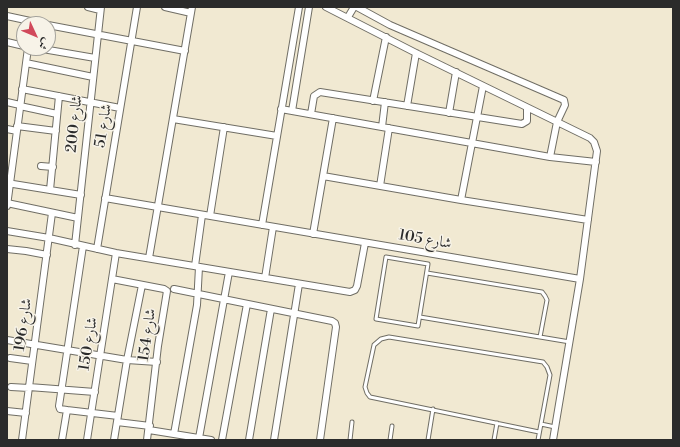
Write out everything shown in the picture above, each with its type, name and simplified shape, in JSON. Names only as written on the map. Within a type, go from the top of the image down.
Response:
[{"type":"street","points":[[88,7],[100,8]]},
{"type":"street","name":"شارع 51","points":[[97,249],[137,7]]},
{"type":"street","points":[[149,258],[192,10],[166,7]]},
{"type":"street","points":[[262,225],[299,7]]},
{"type":"street","points":[[292,111],[309,7]]},
{"type":"street","points":[[326,7],[416,53],[590,138],[594,142],[597,148],[596,162],[580,279],[553,440]]},
{"type":"street","points":[[348,18],[354,7]]},
{"type":"street","points":[[357,7],[390,25],[564,100],[565,104],[557,122],[550,157]]},
{"type":"street","name":"شارع 200","points":[[75,244],[100,8]]},
{"type":"street","points":[[56,26],[185,51]]},
{"type":"street","points":[[373,101],[386,37]]},
{"type":"street","points":[[56,51],[95,58]]},
{"type":"street","points":[[407,106],[416,53]]},
{"type":"street","points":[[27,56],[17,128],[9,167],[7,204],[78,218]]},
{"type":"street","points":[[26,63],[93,77]]},
{"type":"street","points":[[449,113],[456,72]]},
{"type":"street","points":[[461,200],[483,86]]},
{"type":"street","points":[[22,89],[120,108]]},
{"type":"street","points":[[311,114],[314,96],[320,92],[522,124],[527,121],[527,108]]},
{"type":"street","points":[[50,190],[59,96]]},
{"type":"street","points":[[7,102],[57,114]]},
{"type":"street","points":[[382,127],[385,102]]},
{"type":"street","points":[[281,109],[550,157],[596,162]]},
{"type":"street","points":[[313,234],[333,118]]},
{"type":"street","points":[[173,119],[277,136]]},
{"type":"street","points":[[210,216],[224,127]]},
{"type":"street","points":[[7,130],[17,128],[56,131]]},
{"type":"street","points":[[380,186],[389,128]]},
{"type":"street","points":[[41,166],[52,167]]},
{"type":"street","points":[[323,176],[588,220]]},
{"type":"street","points":[[8,184],[81,195]]},
{"type":"street","name":"شارع 105","points":[[106,198],[580,279]]},
{"type":"street","name":"شارع 196","points":[[22,440],[52,213]]},
{"type":"street","points":[[174,434],[197,305],[197,267],[202,215]]},
{"type":"street","points":[[265,278],[273,227]]},
{"type":"street","points":[[7,231],[49,238],[116,253],[350,292],[353,292],[357,286],[365,243]]},
{"type":"street","points":[[83,246],[67,349],[59,406],[60,409],[91,413],[174,434],[211,440]]},
{"type":"street","points":[[7,249],[47,255]]},
{"type":"street","name":"شارع 150","points":[[87,440],[116,253]]},
{"type":"street","points":[[199,438],[229,272]]},
{"type":"street","name":"شارع 154","points":[[112,279],[142,284],[167,291],[158,346],[148,440]]},
{"type":"street","points":[[114,440],[127,360],[142,284]]},
{"type":"street","points":[[274,440],[299,284]]},
{"type":"street","points":[[174,289],[332,321],[335,323],[336,327],[320,440]]},
{"type":"street","points":[[222,440],[247,304]]},
{"type":"street","points":[[249,440],[271,309]]},
{"type":"street","points":[[7,340],[127,360],[157,362]]},
{"type":"street","points":[[10,358],[32,361]]},
{"type":"street","points":[[11,386],[95,392]]},
{"type":"street","points":[[62,440],[67,410]]},
{"type":"street","points":[[7,411],[26,413]]},
{"type":"lane","points":[[386,258],[427,263],[429,265],[420,317],[419,325],[417,326],[378,320],[375,317],[386,258]]},
{"type":"lane","points":[[427,273],[542,292],[546,296],[547,300],[540,337]]},
{"type":"lane","points":[[420,317],[570,342]]},
{"type":"lane","points":[[538,440],[550,375],[549,369],[543,362],[389,337],[379,340],[372,348],[365,387],[366,393],[370,397],[539,432]]},
{"type":"lane","points":[[428,440],[433,409]]},
{"type":"lane","points":[[350,440],[352,422]]},
{"type":"lane","points":[[494,440],[498,423]]},
{"type":"lane","points":[[541,424],[556,426]]},
{"type":"lane","points":[[390,440],[392,426]]}]
